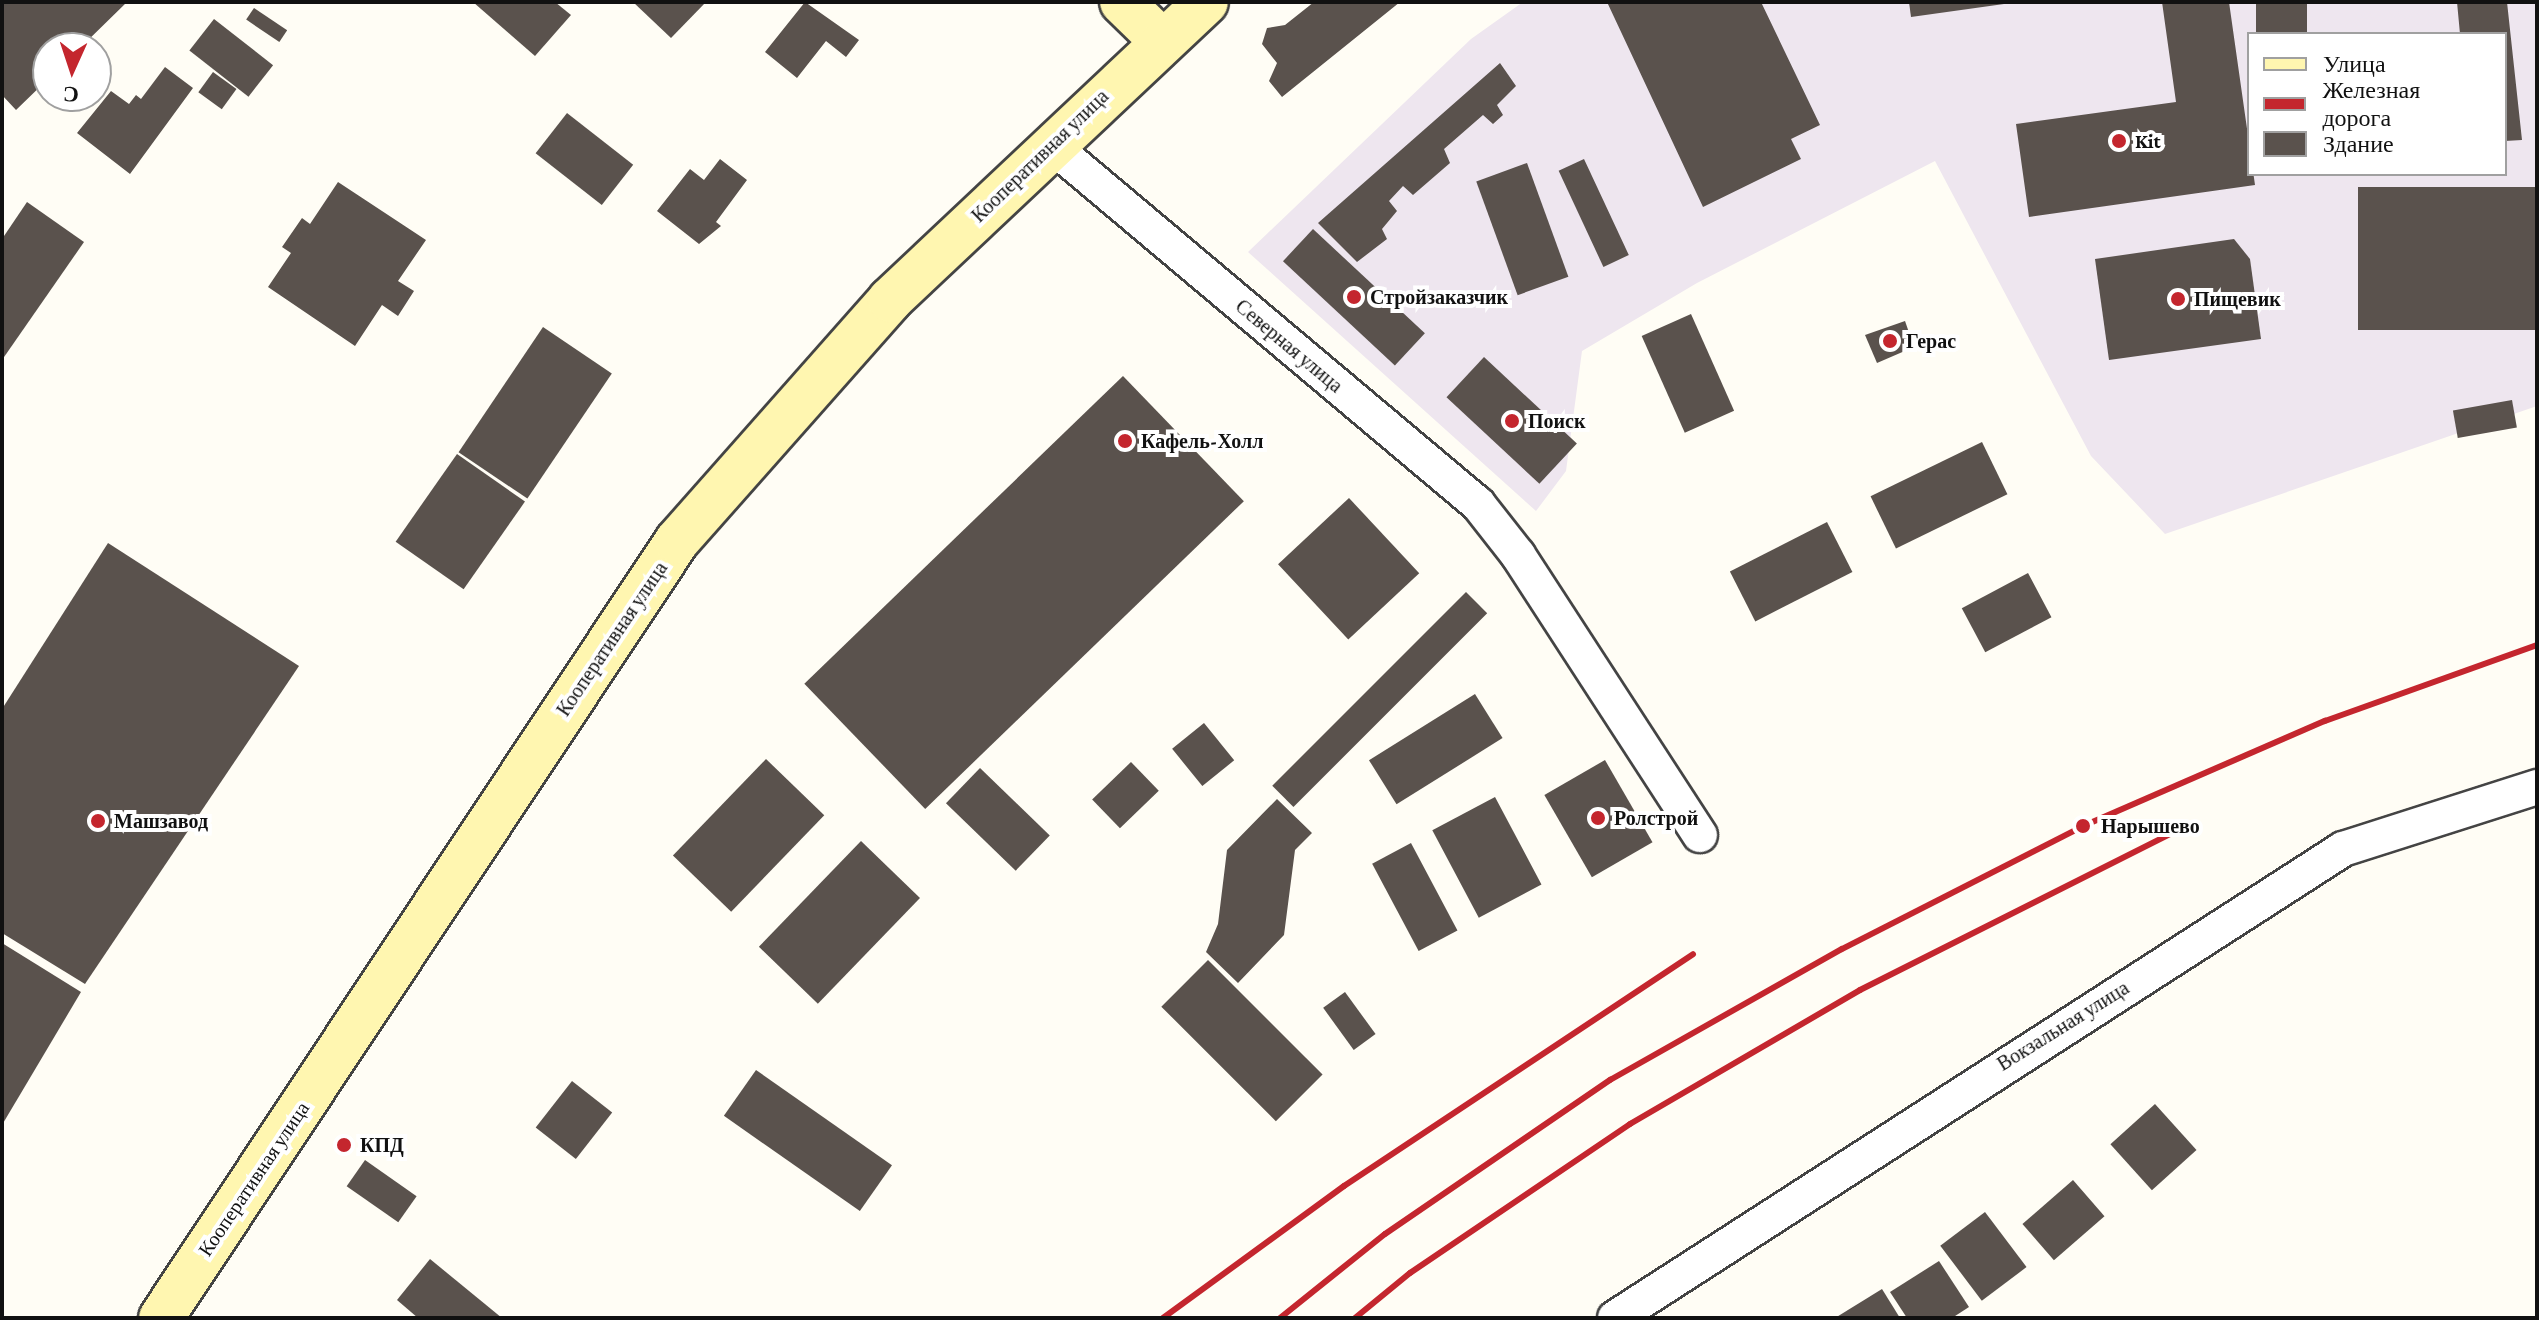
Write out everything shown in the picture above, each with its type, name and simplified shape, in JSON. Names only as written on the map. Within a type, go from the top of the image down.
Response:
[{"type":"main road","points":[[1122,2],[1161,40],[1206,2]]},
{"type":"main road","name":"Кооперативная улица","points":[[161,1318],[677,541],[890,300],[1161,40]]},
{"type":"street","name":"Северная улица","points":[[1051,145],[1478,504],[1518,555],[1700,835]]},
{"type":"street","name":"Вокзальная улица","points":[[1615,1318],[2343,849],[2537,787]]},
{"type":"shaded area","points":[[1523,2],[2537,2],[2537,406],[2165,534],[2091,456],[1935,161],[1697,283],[1582,351],[1566,471],[1536,511],[1248,252],[1471,39]]},
{"type":"building","points":[[2,2],[127,2],[96,32],[32,32],[32,94],[16,110],[2,95]]},
{"type":"building","points":[[473,2],[555,2],[571,15],[535,56]]},
{"type":"building","points":[[633,2],[706,2],[671,38]]},
{"type":"building","points":[[805,2],[859,40],[846,57],[826,41],[797,78],[765,52]]},
{"type":"building","points":[[1314,2],[1400,2],[1282,97],[1269,81],[1277,63],[1262,44],[1267,28],[1285,25]]},
{"type":"building","points":[[1607,2],[1761,2],[1820,125],[1791,139],[1801,159],[1703,207]]},
{"type":"building","points":[[1909,2],[2004,2],[2004,4],[1911,17]]},
{"type":"building","points":[[2162,2],[2229,2],[2247,129],[2247,176],[2254,176],[2255,185],[2029,217],[2016,124],[2176,102]]},
{"type":"building","points":[[2256,2],[2307,2],[2307,32],[2256,32]]},
{"type":"building","points":[[2457,2],[2507,2],[2522,140],[2507,141],[2507,32],[2460,32]]},
{"type":"building","points":[[254,8],[287,30],[279,42],[246,20]]},
{"type":"building","points":[[214,19],[273,65],[248,97],[189,51]]},
{"type":"building","points":[[1500,63],[1516,86],[1497,105],[1503,115],[1493,124],[1483,115],[1444,149],[1450,163],[1413,195],[1403,186],[1389,201],[1397,211],[1382,229],[1387,239],[1357,262],[1318,223]]},
{"type":"building","points":[[165,67],[193,88],[130,174],[77,133],[94,112],[112,112],[112,92],[129,104],[136,95],[141,99]]},
{"type":"building","points":[[213,72],[236,89],[222,109],[198,92]]},
{"type":"building","points":[[567,113],[633,165],[602,205],[536,153]]},
{"type":"building","points":[[720,159],[747,180],[716,222],[721,226],[699,244],[657,211],[690,169],[704,180]]},
{"type":"building","points":[[1584,159],[1629,255],[1603,267],[1559,171]]},
{"type":"building","points":[[1527,163],[1568,277],[1518,295],[1476,181]]},
{"type":"building","points":[[338,182],[426,240],[398,281],[414,291],[398,316],[382,305],[355,346],[268,287],[291,253],[282,247],[302,218],[310,224]]},
{"type":"building","points":[[2358,187],[2537,187],[2537,330],[2358,330]]},
{"type":"building","points":[[27,202],[84,242],[2,360],[2,239]]},
{"type":"building","name":"Стройзаказчик","points":[[1313,229],[1425,333],[1395,366],[1283,261]]},
{"type":"building","name":"Пищевик","points":[[2234,239],[2250,259],[2261,339],[2109,360],[2095,259]]},
{"type":"building","points":[[1691,314],[1734,411],[1685,433],[1642,336]]},
{"type":"building","name":"Герас","points":[[1905,321],[1914,347],[1877,363],[1865,335]]},
{"type":"building","points":[[543,327],[612,373],[527,499],[459,452]]},
{"type":"building","name":"Поиск","points":[[1484,357],[1577,444],[1539,484],[1446,397]]},
{"type":"building","points":[[1123,376],[1244,501],[925,809],[804,684]]},
{"type":"building","points":[[2512,400],[2517,428],[2458,438],[2453,410]]},
{"type":"building","points":[[1982,442],[2007,494],[1896,548],[1871,496]]},
{"type":"building","points":[[457,454],[525,502],[464,589],[396,542]]},
{"type":"building","points":[[1349,498],[1419,573],[1348,639],[1278,564]]},
{"type":"building","points":[[1827,522],[1852,572],[1755,621],[1730,571]]},
{"type":"building","name":"Машзавод","points":[[108,543],[299,666],[85,984],[2,933],[2,709]]},
{"type":"building","points":[[2028,573],[2051,617],[1985,652],[1962,608]]},
{"type":"building","points":[[1466,592],[1487,613],[1293,807],[1272,786]]},
{"type":"building","points":[[1475,694],[1503,738],[1397,804],[1369,760]]},
{"type":"building","points":[[1204,723],[1234,760],[1202,786],[1172,749]]},
{"type":"building","points":[[766,759],[824,815],[731,912],[673,855]]},
{"type":"building","name":"Ролстрой","points":[[1605,760],[1652,842],[1592,877],[1544,795]]},
{"type":"building","points":[[1131,762],[1159,791],[1120,828],[1092,800]]},
{"type":"building","points":[[980,768],[1050,835],[1016,871],[946,803]]},
{"type":"building","points":[[1495,797],[1541,884],[1479,918],[1432,830]]},
{"type":"building","points":[[1277,799],[1312,833],[1295,850],[1284,935],[1238,983],[1206,952],[1218,924],[1227,850]]},
{"type":"building","points":[[861,841],[920,898],[818,1004],[759,947]]},
{"type":"building","points":[[1411,843],[1457,930],[1419,951],[1372,864]]},
{"type":"building","points":[[2,943],[81,992],[2,1125]]},
{"type":"building","points":[[1208,960],[1323,1075],[1276,1121],[1161,1007]]},
{"type":"building","points":[[1345,992],[1376,1034],[1354,1050],[1323,1008]]},
{"type":"building","points":[[756,1070],[892,1165],[860,1211],[724,1116]]},
{"type":"building","points":[[572,1081],[612,1112],[576,1159],[536,1127]]},
{"type":"building","points":[[2155,1104],[2196,1150],[2152,1190],[2110,1144]]},
{"type":"building","points":[[365,1160],[417,1196],[398,1222],[347,1186]]},
{"type":"building","points":[[2073,1180],[2104,1216],[2054,1260],[2022,1224]]},
{"type":"building","points":[[1985,1212],[2027,1267],[1982,1301],[1940,1246]]},
{"type":"building","points":[[430,1259],[502,1318],[418,1318],[397,1300]]},
{"type":"building","points":[[1939,1261],[1969,1307],[1952,1318],[1907,1318],[1890,1292]]},
{"type":"building","points":[[1882,1289],[1900,1318],[1835,1318]]},
{"type":"railway","points":[[1280,1318],[1385,1234],[1610,1080],[1842,949],[2083,826],[2325,721],[2537,645]]},
{"type":"railway","points":[[1355,1318],[1410,1273],[1630,1124],[1860,990],[2184,827]]},
{"type":"railway","points":[[1163,1318],[1344,1186],[1693,954]]},
{"type":"place","name":"Kit","points":[[2119,141]]},
{"type":"place","name":"Стройзаказчик","points":[[1354,297]]},
{"type":"place","name":"Пищевик","points":[[2178,299]]},
{"type":"place","name":"Герас","points":[[1890,341]]},
{"type":"place","name":"Поиск","points":[[1512,421]]},
{"type":"place","name":"Кафель-Холл","points":[[1125,441]]},
{"type":"place","name":"Ролстрой","points":[[1598,818]]},
{"type":"place","name":"Машзавод","points":[[98,821]]},
{"type":"place","name":"Нарышево","points":[[2083,826]]},
{"type":"place","name":"КПД","points":[[344,1145]]}]
